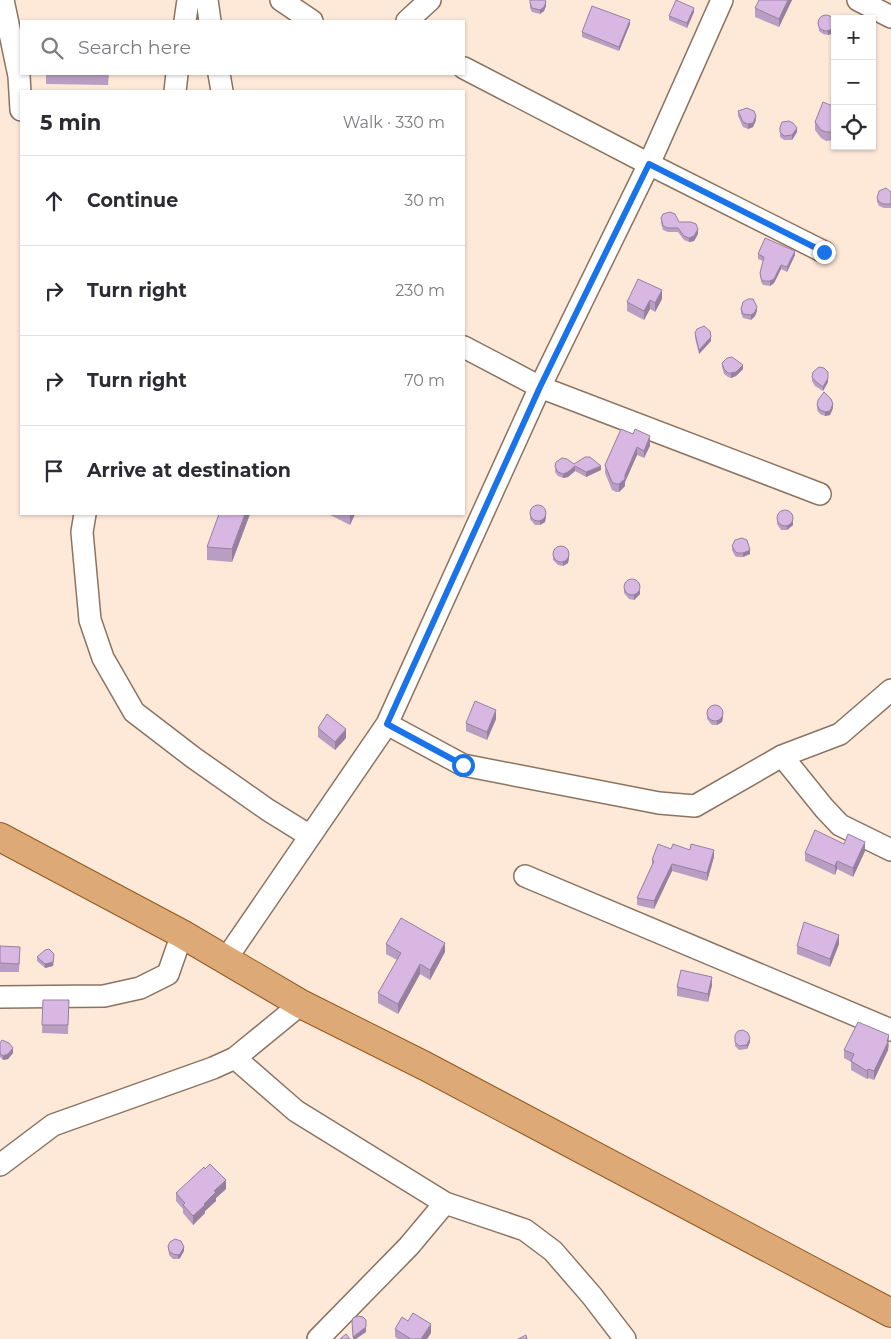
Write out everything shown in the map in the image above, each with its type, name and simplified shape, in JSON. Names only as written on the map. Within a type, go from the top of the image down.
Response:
[{"type":"main road","points":[[0,837],[182,934],[302,1004],[426,1066],[891,1313]]},
{"type":"street","points":[[3,0],[19,76],[20,93]]},
{"type":"street","points":[[185,20],[188,0]]},
{"type":"street","points":[[207,0],[210,20]]},
{"type":"street","points":[[281,0],[311,20]]},
{"type":"street","points":[[408,20],[430,0]]},
{"type":"street","points":[[226,959],[387,724],[540,387],[649,164],[722,0]]},
{"type":"street","points":[[858,0],[891,17]]},
{"type":"street","points":[[465,69],[824,252]]},
{"type":"street","points":[[174,90],[177,75]]},
{"type":"street","points":[[219,75],[222,90]]},
{"type":"street","points":[[465,348],[540,387],[820,494]]},
{"type":"street","points":[[85,515],[82,532],[90,620],[103,658],[134,712],[194,758],[268,810],[310,836]]},
{"type":"street","points":[[387,724],[463,765],[659,803],[695,806],[782,756],[840,734],[891,690]]},
{"type":"street","points":[[782,756],[840,825],[891,850]]},
{"type":"street","points":[[525,876],[891,1030]]},
{"type":"street","points":[[0,997],[104,996],[140,988],[168,974],[182,934]]},
{"type":"street","points":[[0,1165],[53,1125],[213,1068],[235,1058],[302,1004]]},
{"type":"street","points":[[235,1058],[296,1111],[445,1203],[525,1230],[553,1251],[592,1296],[625,1339]]},
{"type":"street","points":[[318,1339],[409,1246],[445,1203]]},
{"type":"building","points":[[530,0],[545,0],[546,2],[540,10],[532,8]]},
{"type":"building","points":[[676,0],[694,8],[687,23],[669,16]]},
{"type":"building","points":[[759,0],[788,0],[779,19],[755,8]]},
{"type":"building","points":[[592,6],[630,20],[619,47],[582,32]]},
{"type":"building","points":[[820,17],[831,17],[831,29],[826,31],[820,29],[818,23]]},
{"type":"building","points":[[823,102],[831,105],[831,132],[821,130],[815,122]]},
{"type":"building","points":[[747,108],[754,111],[756,116],[753,123],[743,122],[738,111]]},
{"type":"building","points":[[789,121],[797,128],[792,135],[784,136],[780,132],[780,127],[782,122]]},
{"type":"building","points":[[886,188],[891,192],[891,204],[879,202],[877,198],[879,191]]},
{"type":"building","points":[[670,212],[675,214],[679,222],[696,224],[698,229],[694,236],[689,238],[684,236],[678,228],[663,226],[661,218],[663,214]]},
{"type":"building","points":[[765,238],[795,251],[787,267],[781,265],[774,279],[770,281],[763,281],[760,273],[764,257],[758,254]]},
{"type":"building","points":[[638,279],[662,290],[655,303],[650,300],[644,311],[627,302]]},
{"type":"building","points":[[753,299],[757,307],[751,315],[743,314],[741,309],[743,302]]},
{"type":"building","points":[[704,326],[710,331],[711,337],[699,350],[695,333],[697,329]]},
{"type":"building","points":[[732,357],[743,365],[736,372],[728,373],[722,363],[727,358]]},
{"type":"building","points":[[819,367],[824,368],[828,372],[828,378],[823,387],[812,377],[813,372]]},
{"type":"building","points":[[824,392],[833,404],[830,411],[825,412],[820,410],[817,405]]},
{"type":"building","points":[[621,429],[633,434],[635,429],[650,436],[644,451],[637,447],[625,479],[616,484],[612,482],[605,465]]},
{"type":"building","points":[[585,457],[590,457],[601,466],[586,472],[575,466],[563,474],[558,472],[555,467],[556,462],[562,458],[574,464]]},
{"type":"building","points":[[538,505],[546,513],[538,521],[530,513]]},
{"type":"building","points":[[785,510],[793,518],[785,526],[777,518]]},
{"type":"building","points":[[219,515],[245,515],[232,549],[207,547]]},
{"type":"building","points":[[742,538],[747,540],[750,550],[737,553],[732,546],[735,540]]},
{"type":"building","points":[[561,546],[569,554],[561,562],[553,554]]},
{"type":"building","points":[[632,579],[640,587],[632,595],[624,587]]},
{"type":"building","points":[[475,701],[496,710],[487,732],[466,723]]},
{"type":"building","points":[[715,705],[723,713],[715,721],[707,713]]},
{"type":"building","points":[[327,714],[346,729],[335,742],[318,728]]},
{"type":"building","points":[[815,830],[844,844],[848,834],[865,842],[853,868],[837,861],[835,866],[805,853]]},
{"type":"building","points":[[658,844],[671,849],[673,844],[690,850],[691,844],[714,850],[707,873],[672,864],[654,901],[637,898],[654,861],[652,860]]},
{"type":"building","points":[[401,918],[445,943],[430,970],[420,964],[398,1004],[378,993],[401,953],[386,944]]},
{"type":"building","points":[[804,922],[839,935],[830,959],[797,946]]},
{"type":"building","points":[[0,946],[20,947],[19,964],[0,963]]},
{"type":"building","points":[[49,949],[54,954],[53,962],[45,964],[37,957]]},
{"type":"building","points":[[681,970],[712,977],[708,994],[677,987]]},
{"type":"building","points":[[43,1000],[69,1000],[68,1025],[42,1025]]},
{"type":"building","points":[[858,1022],[889,1035],[888,1042],[874,1071],[868,1069],[867,1071],[851,1061],[854,1054],[844,1050]]},
{"type":"building","points":[[743,1030],[748,1033],[750,1038],[747,1045],[739,1046],[735,1042],[735,1035],[738,1031]]},
{"type":"building","points":[[2,1040],[9,1043],[13,1048],[8,1054],[3,1056],[0,1053],[0,1043]]},
{"type":"building","points":[[210,1164],[226,1180],[193,1216],[183,1205],[185,1203],[176,1193],[204,1167],[205,1169]]},
{"type":"building","points":[[175,1239],[181,1241],[184,1247],[178,1255],[169,1251],[168,1246]]},
{"type":"building","points":[[413,1313],[431,1324],[421,1339],[411,1339],[395,1329],[402,1317],[408,1321]]},
{"type":"building","points":[[358,1316],[366,1320],[366,1327],[353,1337],[352,1321],[353,1318]]},
{"type":"building","points":[[346,1334],[350,1339],[340,1339]]},
{"type":"building","points":[[526,1335],[527,1339],[518,1339]]},
{"type":"route","points":[[463,765],[387,724],[540,387],[649,164],[824,252]]}]
